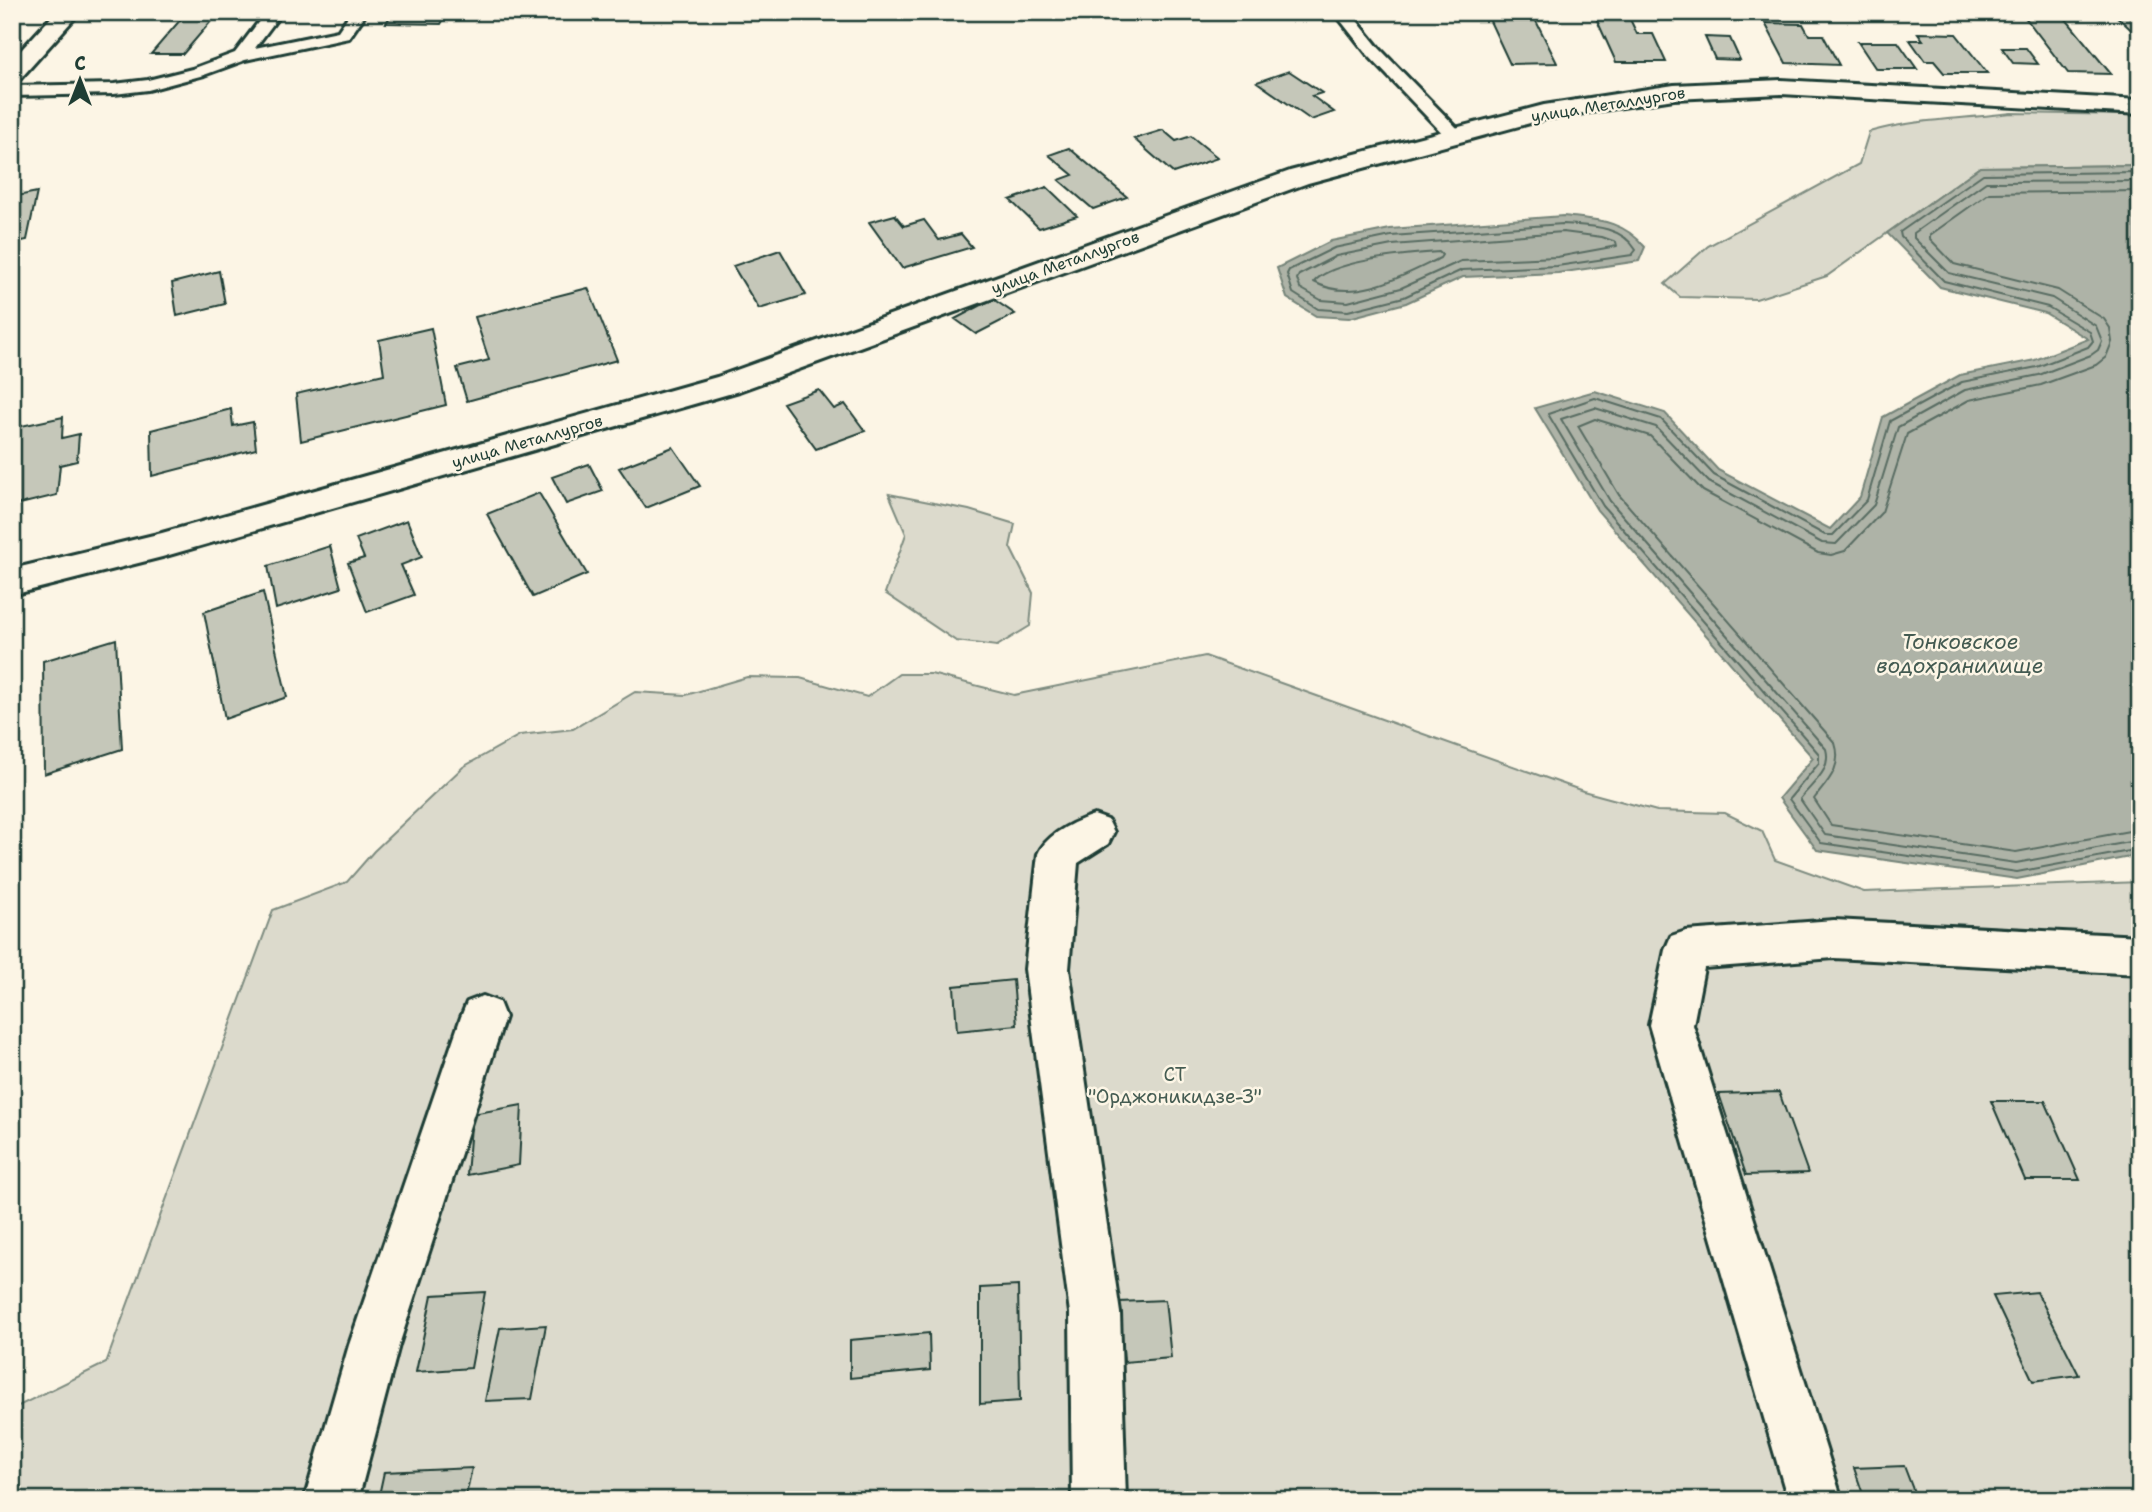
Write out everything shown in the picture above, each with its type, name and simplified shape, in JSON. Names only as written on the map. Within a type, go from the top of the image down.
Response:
[{"type":"street","points":[[17,64],[69,12]]},
{"type":"street","name":"улица Металлургов","points":[[12,582],[162,545],[728,384],[1299,177],[1544,112],[1661,94],[1782,87],[2140,107]]},
{"type":"street","points":[[1094,832],[1058,854],[1047,969],[1095,1313],[1099,1500]]},
{"type":"street","points":[[1815,1500],[1671,1024],[1686,950],[1834,939],[2140,955]]},
{"type":"street","points":[[331,1500],[374,1345],[483,1017]]},
{"type":"lane","points":[[241,56],[274,12]]},
{"type":"lane","points":[[12,91],[114,89],[148,85],[198,72],[241,56],[343,35],[359,12]]},
{"type":"lane","points":[[1342,12],[1373,51],[1455,136]]},
{"type":"green space","points":[[2011,113],[2133,115],[2140,118],[2140,165],[1980,167],[1827,276],[1756,299],[1680,297],[1665,284],[1708,246],[1859,164],[1869,132],[1921,122]]},
{"type":"green space","points":[[889,494],[969,510],[1015,524],[1010,547],[1033,593],[1030,626],[997,646],[956,641],[885,593],[906,534]]},
{"type":"green space","name":"СТ \"Орджоникидзе-3\"","points":[[1205,656],[1583,791],[1657,811],[1725,813],[1762,831],[1775,860],[1864,892],[2140,882],[2140,1500],[12,1500],[12,1409],[106,1363],[273,910],[347,882],[374,851],[463,767],[520,735],[573,729],[635,692],[686,695],[747,677],[800,678],[867,697],[899,674],[931,674],[1014,695]]},
{"type":"water","name":"Тонковское водохранилище","points":[[2140,165],[2140,855],[2017,879],[1817,850],[1779,798],[1813,758],[1597,510],[1535,408],[1595,391],[1665,413],[1718,470],[1830,529],[1860,497],[1883,417],[1960,375],[2035,360],[2088,339],[2045,313],[1940,287],[1887,233],[1980,167]]},
{"type":"water","points":[[1563,216],[1608,222],[1627,231],[1645,247],[1639,261],[1558,273],[1463,277],[1406,303],[1349,318],[1316,316],[1287,298],[1277,268],[1331,241],[1390,229]]},
{"type":"building","points":[[187,12],[219,12],[183,54],[151,54]]},
{"type":"building","points":[[393,12],[448,12],[441,24],[386,23]]},
{"type":"building","points":[[2021,12],[2061,13],[2111,74],[2068,73]]},
{"type":"building","points":[[2112,12],[2140,12],[2140,38]]},
{"type":"building","points":[[1595,16],[1629,17],[1637,34],[1653,34],[1666,62],[1616,62]]},
{"type":"building","points":[[1489,19],[1535,19],[1557,63],[1510,64]]},
{"type":"building","points":[[1765,23],[1803,24],[1809,35],[1823,35],[1839,65],[1786,63]]},
{"type":"building","points":[[1918,33],[1956,34],[1987,73],[1944,73],[1934,61],[1925,61],[1910,40],[1923,40]]},
{"type":"building","points":[[1705,37],[1730,38],[1740,60],[1715,59]]},
{"type":"building","points":[[1858,42],[1898,42],[1917,69],[1876,69]]},
{"type":"building","points":[[2002,48],[2026,48],[2038,64],[2013,63]]},
{"type":"building","points":[[1289,71],[1322,93],[1312,96],[1334,112],[1311,120],[1257,82]]},
{"type":"building","points":[[1163,130],[1176,141],[1191,136],[1218,158],[1173,173],[1134,139]]},
{"type":"building","points":[[1069,148],[1127,197],[1093,209],[1059,180],[1073,175],[1049,155]]},
{"type":"building","points":[[1047,187],[1077,216],[1039,228],[1010,200]]},
{"type":"building","points":[[37,192],[27,240],[12,243],[12,197]]},
{"type":"building","points":[[895,215],[904,226],[924,220],[939,240],[961,234],[972,247],[902,268],[869,222]]},
{"type":"building","points":[[780,250],[806,295],[759,309],[733,266]]},
{"type":"building","points":[[219,271],[225,304],[177,316],[172,283]]},
{"type":"building","points":[[588,288],[617,360],[467,401],[457,368],[489,360],[475,317]]},
{"type":"building","points":[[993,299],[1015,314],[976,334],[955,319]]},
{"type":"building","points":[[431,328],[446,405],[301,441],[296,394],[384,374],[379,340]]},
{"type":"building","points":[[819,390],[834,409],[845,404],[865,431],[816,449],[783,403]]},
{"type":"building","points":[[231,409],[233,426],[253,422],[256,449],[152,476],[151,430]]},
{"type":"building","points":[[63,417],[62,438],[79,434],[77,461],[60,465],[57,495],[12,506],[12,428]]},
{"type":"building","points":[[673,447],[700,486],[646,508],[619,468]]},
{"type":"building","points":[[589,464],[603,491],[566,504],[552,477]]},
{"type":"building","points":[[539,493],[587,574],[533,597],[487,514]]},
{"type":"building","points":[[407,520],[422,557],[401,565],[414,595],[367,612],[348,563],[364,558],[356,539]]},
{"type":"building","points":[[330,546],[341,588],[276,609],[268,566]]},
{"type":"building","points":[[263,592],[287,697],[225,719],[204,612]]},
{"type":"building","points":[[116,639],[122,749],[44,774],[43,661]]},
{"type":"building","points":[[1013,980],[1017,1025],[957,1031],[954,986]]},
{"type":"building","points":[[1779,1092],[1808,1173],[1746,1175],[1719,1094]]},
{"type":"building","points":[[1991,1101],[2045,1101],[2080,1180],[2025,1180]]},
{"type":"building","points":[[522,1105],[519,1165],[467,1175],[472,1114]]},
{"type":"building","points":[[1018,1286],[1020,1401],[980,1404],[980,1288]]},
{"type":"building","points":[[485,1292],[471,1368],[416,1372],[432,1295]]},
{"type":"building","points":[[2037,1292],[2079,1375],[2033,1381],[1993,1296]]},
{"type":"building","points":[[1165,1300],[1171,1358],[1124,1362],[1119,1302]]},
{"type":"building","points":[[546,1325],[532,1399],[485,1401],[500,1328]]},
{"type":"building","points":[[929,1333],[930,1370],[850,1378],[850,1340]]},
{"type":"building","points":[[1904,1466],[1917,1500],[1865,1500],[1854,1468]]},
{"type":"building","points":[[472,1468],[465,1500],[378,1500],[384,1472]]}]
